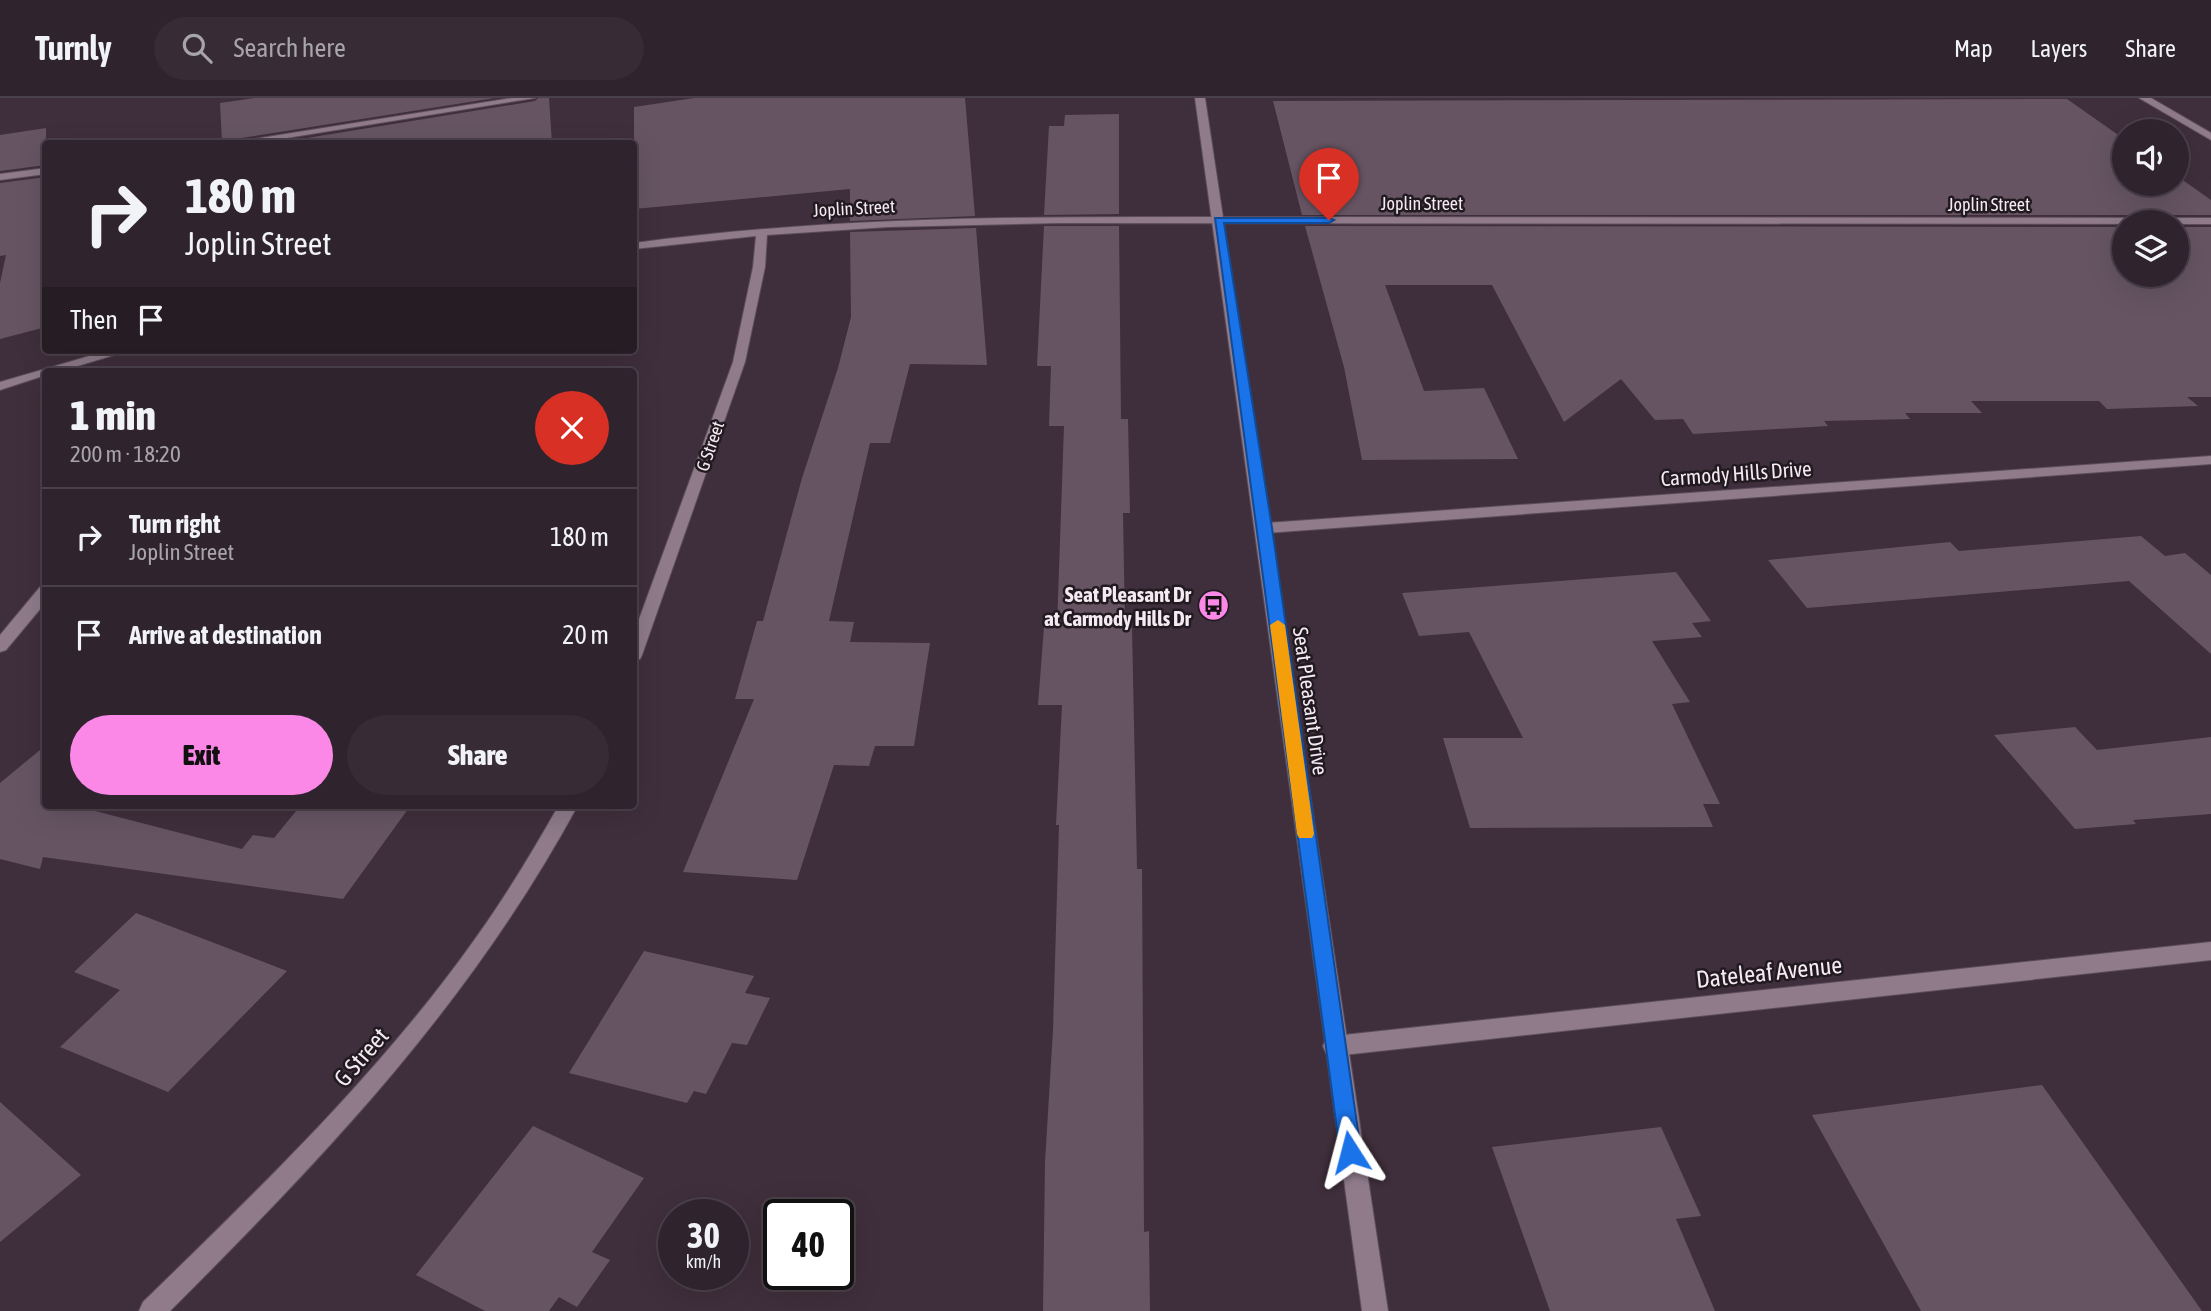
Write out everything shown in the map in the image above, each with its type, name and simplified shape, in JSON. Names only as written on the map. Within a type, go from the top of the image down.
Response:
[{"type":"street","points":[[254,140],[530,98]]},
{"type":"street","name":"Seat Pleasant Drive","points":[[1200,98],[1265,528],[1334,1046],[1375,1311]]},
{"type":"street","points":[[2144,98],[2211,138]]},
{"type":"street","points":[[0,177],[42,172]]},
{"type":"street","name":"Joplin Street","points":[[637,246],[762,230],[923,223],[1219,220],[2211,221]]},
{"type":"street","name":"G Street","points":[[637,647],[739,362],[760,267],[762,230]]},
{"type":"street","points":[[66,368],[112,354]]},
{"type":"street","points":[[0,386],[42,372]]},
{"type":"street","name":"Carmody Hills Drive","points":[[1265,528],[2211,460]]},
{"type":"street","points":[[0,646],[42,596]]},
{"type":"street","name":"G Street","points":[[152,1311],[263,1202],[365,1093],[422,1027],[466,971],[522,889],[567,809]]},
{"type":"street","name":"Dateleaf Avenue","points":[[1334,1046],[2211,951]]},
{"type":"building","points":[[255,98],[495,98],[228,140],[222,140],[220,103]]},
{"type":"building","points":[[538,98],[549,98],[552,140],[295,140],[535,101]]},
{"type":"building","points":[[694,98],[965,98],[975,216],[850,221],[850,189],[637,209],[634,107]]},
{"type":"building","points":[[2067,99],[2112,131],[2112,196],[2189,196],[2189,184],[2211,200],[2211,215],[2189,215],[2189,210],[2112,210],[2112,215],[1302,215],[1273,101]]},
{"type":"building","points":[[1119,114],[1119,214],[1044,215],[1049,126],[1064,126],[1065,115]]},
{"type":"building","points":[[46,128],[46,140],[42,140],[42,166],[0,171],[0,135]]},
{"type":"building","points":[[42,178],[42,328],[0,339],[0,283],[6,255],[0,256],[0,183]]},
{"type":"building","points":[[1044,226],[1119,226],[1121,419],[1128,419],[1130,513],[1123,513],[1125,628],[1132,628],[1137,869],[1142,869],[1144,1232],[1149,1231],[1150,1311],[1043,1311],[1045,1162],[1053,1030],[1059,825],[1056,825],[1062,705],[1038,705],[1044,627],[1057,627],[1064,426],[1049,426],[1051,366],[1037,366]]},
{"type":"building","points":[[1305,226],[2112,227],[2112,287],[2189,287],[2189,227],[2211,227],[2211,397],[2187,397],[2198,406],[2107,409],[2099,401],[1971,401],[1982,413],[1905,413],[1910,419],[1824,421],[1828,426],[1693,434],[1683,419],[1655,420],[1621,379],[1564,422],[1492,285],[1385,285],[1424,391],[1484,388],[1518,459],[1362,460],[1344,367]]},
{"type":"building","points":[[976,228],[987,365],[910,364],[890,443],[870,443],[829,621],[854,622],[850,642],[930,643],[914,746],[875,746],[869,766],[834,765],[797,880],[683,872],[754,699],[735,699],[757,621],[763,621],[802,478],[838,368],[851,317],[850,232]]},
{"type":"building","points":[[2141,536],[2165,556],[2185,553],[2211,575],[2211,654],[2129,581],[1807,608],[1768,560],[1950,542],[1959,551]]},
{"type":"building","points":[[1676,572],[1711,621],[1692,623],[1702,637],[1652,641],[1690,702],[1672,704],[1720,804],[1703,804],[1713,827],[1470,828],[1443,738],[1523,738],[1469,632],[1419,636],[1402,593]]},
{"type":"building","points":[[2075,727],[2097,750],[2211,737],[2211,814],[2133,820],[2136,824],[2075,829],[1994,735]]},
{"type":"building","points":[[42,748],[42,809],[87,809],[242,849],[253,835],[274,838],[298,809],[408,809],[343,899],[43,857],[40,869],[0,859],[0,783]]},
{"type":"building","points":[[136,913],[287,971],[168,1092],[60,1047],[120,990],[74,972]]},
{"type":"building","points":[[644,951],[754,976],[745,993],[770,998],[747,1045],[732,1043],[706,1094],[694,1091],[687,1103],[569,1073]]},
{"type":"building","points":[[2042,1085],[2202,1311],[1921,1311],[1812,1115]]},
{"type":"building","points":[[0,1102],[81,1175],[0,1242]]},
{"type":"building","points":[[533,1126],[644,1178],[592,1252],[610,1260],[577,1307],[559,1297],[549,1311],[485,1311],[416,1275]]},
{"type":"building","points":[[1661,1127],[1701,1216],[1676,1219],[1715,1311],[1550,1311],[1492,1147]]},
{"type":"slow traffic","points":[[1278,625],[1305,834]]},
{"type":"place","name":"Seat Pleasant Dr at Carmody Hills Dr","points":[[1214,606]]},
{"type":"route","points":[[1329,220],[1219,220],[1265,528],[1350,1152]]}]
